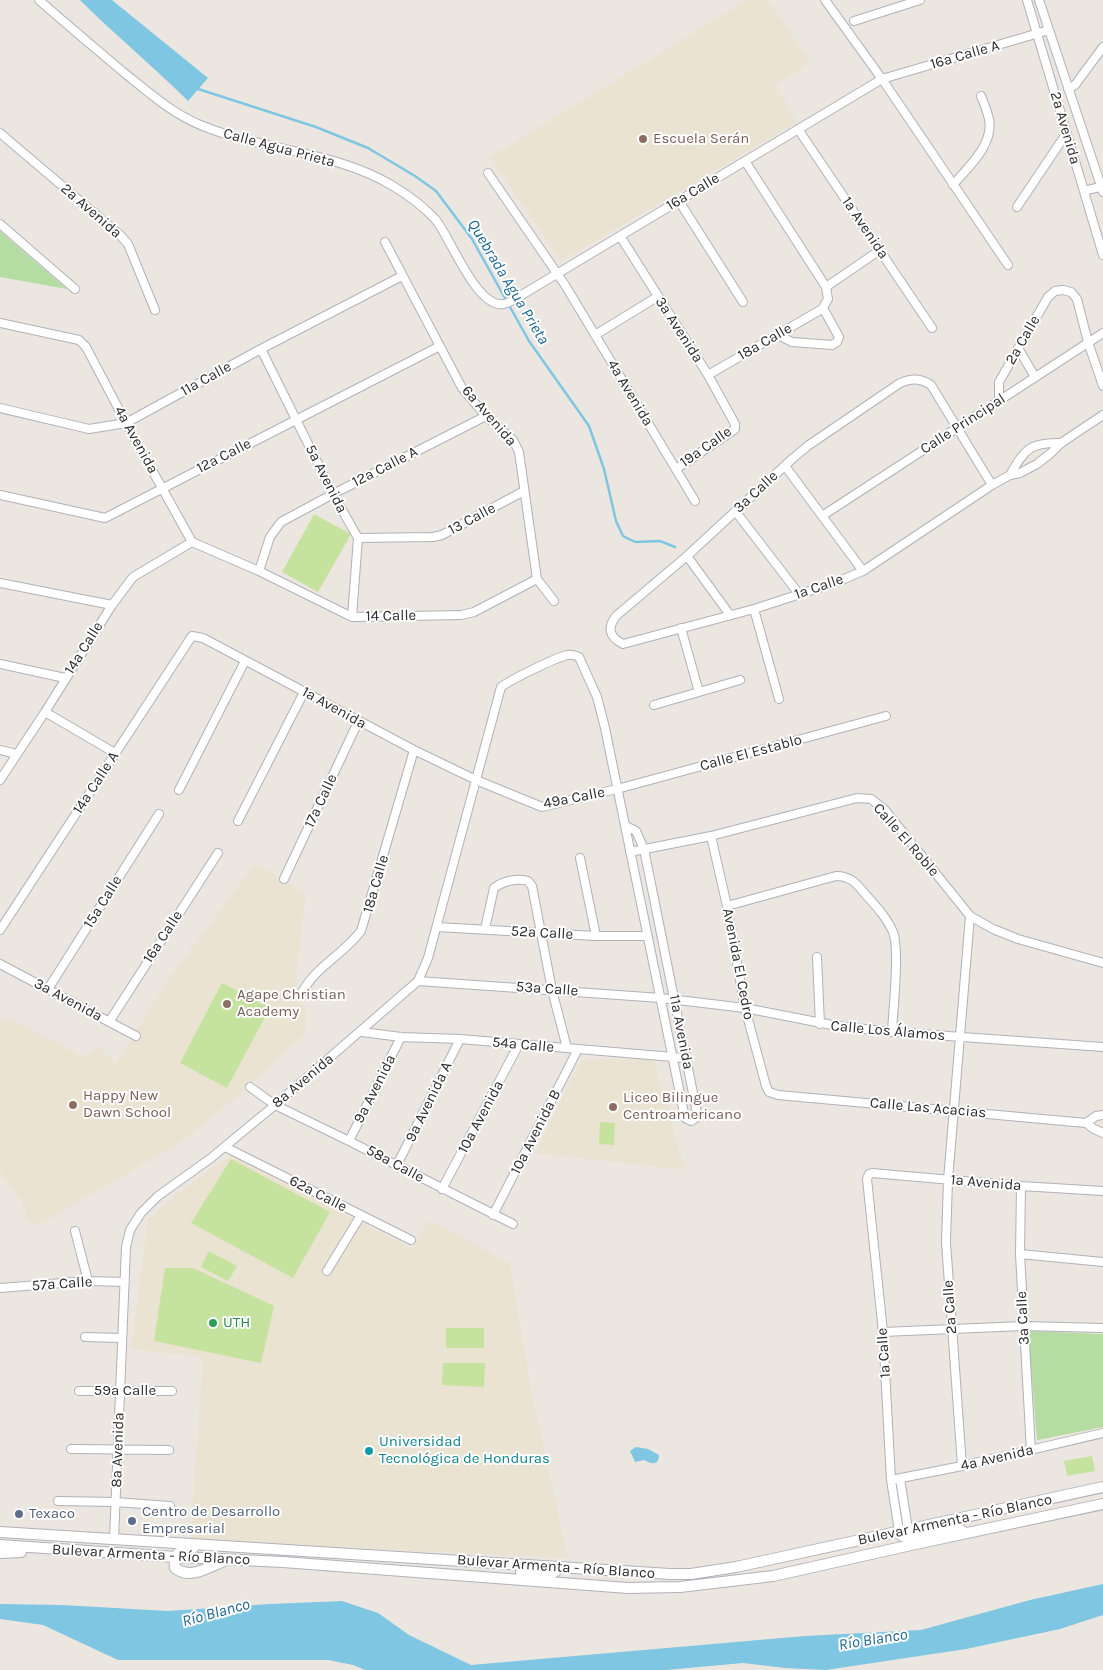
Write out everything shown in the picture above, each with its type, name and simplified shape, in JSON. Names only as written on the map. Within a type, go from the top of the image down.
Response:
[{"type":"main road","name":"Bulevar Armenta - Río Blanco","points":[[0,1532],[397,1556],[557,1568],[691,1574],[736,1568],[1103,1487]]},
{"type":"main road","points":[[1078,1510],[1103,1497]]},
{"type":"main road","name":"Bulevar Armenta - Río Blanco","points":[[0,1545],[283,1562],[628,1588],[700,1586],[773,1576],[1103,1504]]},
{"type":"main road","points":[[903,1530],[902,1536],[906,1537],[952,1528],[959,1529],[965,1533]]},
{"type":"main road","points":[[0,1539],[17,1540],[29,1534]]},
{"type":"main road","points":[[227,1560],[194,1573],[186,1574],[175,1568],[176,1557],[180,1550],[188,1548],[262,1554],[276,1550]]},
{"type":"main road","points":[[0,1553],[42,1549]]},
{"type":"main road","points":[[466,1576],[492,1570],[552,1574],[557,1568]]},
{"type":"street","name":"Calle Agua Prieta","points":[[38,0],[156,99],[187,119],[230,136],[330,161],[386,182],[403,193],[434,218],[446,235],[472,282],[484,297],[496,304],[503,304]]},
{"type":"street","points":[[825,0],[882,79],[1008,265]]},
{"type":"street","points":[[854,21],[920,0]]},
{"type":"street","name":"2a Avenida","points":[[1027,0],[1103,255]]},
{"type":"street","name":"2a Avenida","points":[[1040,0],[1102,188]]},
{"type":"street","name":"16a Calle A","points":[[882,79],[1049,30]]},
{"type":"street","points":[[1068,89],[1075,85],[1103,47]]},
{"type":"street","name":"16a Calle","points":[[503,304],[520,296],[882,79]]},
{"type":"street","points":[[953,185],[987,142],[990,129],[989,119],[982,96]]},
{"type":"street","name":"1a Avenida","points":[[798,129],[932,328]]},
{"type":"street","name":"2a Avenida","points":[[0,133],[120,235],[128,244],[155,310]]},
{"type":"street","points":[[1017,207],[1066,134]]},
{"type":"street","points":[[745,161],[826,288],[828,299],[823,308],[839,337],[837,342],[832,345],[792,342],[778,335]]},
{"type":"street","name":"4a Avenida","points":[[488,173],[565,285],[695,501]]},
{"type":"street","points":[[1084,191],[1102,188]]},
{"type":"street","points":[[679,200],[743,302]]},
{"type":"street","points":[[0,224],[75,289]]},
{"type":"street","name":"3a Avenida","points":[[620,236],[708,375],[736,426]]},
{"type":"street","name":"6a Avenida","points":[[385,242],[462,388],[486,416],[514,440],[520,452],[537,579],[554,602]]},
{"type":"street","points":[[826,288],[880,250]]},
{"type":"street","name":"11a Calle","points":[[0,408],[89,429],[126,423],[261,349],[402,276]]},
{"type":"street","name":"2a Calle","points":[[999,400],[999,382],[1048,297],[1055,291],[1064,290],[1071,292],[1077,299],[1088,342]]},
{"type":"street","points":[[594,334],[657,297]]},
{"type":"street","name":"18a Calle","points":[[708,375],[823,308]]},
{"type":"street","name":"4a Avenida","points":[[0,323],[79,340],[86,347],[192,542]]},
{"type":"street","name":"Calle Principal","points":[[822,516],[1103,333]]},
{"type":"street","points":[[1088,342],[1103,386]]},
{"type":"street","name":"12a Calle","points":[[0,495],[102,519],[440,346]]},
{"type":"street","points":[[1018,348],[1036,377]]},
{"type":"street","name":"5a Avenida","points":[[261,349],[333,494],[358,538]]},
{"type":"street","name":"3a Calle","points":[[610,632],[611,623],[616,616],[687,556],[809,445],[900,383],[908,380],[924,380],[931,386],[956,428]]},
{"type":"street","name":"1a Calle","points":[[610,632],[616,640],[623,644],[754,610],[863,571],[992,485],[1037,464],[1061,443],[1103,415]]},
{"type":"street","name":"12a Calle A","points":[[259,571],[270,537],[281,522],[486,416]]},
{"type":"street","name":"19a Calle","points":[[676,469],[731,432],[736,426]]},
{"type":"street","points":[[956,428],[992,485]]},
{"type":"street","name":"1a Calle","points":[[1010,475],[1018,459],[1029,448],[1042,442],[1061,443]]},
{"type":"street","points":[[785,466],[863,571]]},
{"type":"street","name":"13 Calle","points":[[358,538],[433,537],[442,535],[524,491]]},
{"type":"street","points":[[736,512],[799,594]]},
{"type":"street","points":[[352,617],[358,538]]},
{"type":"street","name":"14 Calle","points":[[192,542],[259,571],[352,617],[461,615],[474,612],[537,579]]},
{"type":"street","name":"14a Calle","points":[[0,780],[112,605],[133,577],[192,542]]},
{"type":"street","points":[[687,556],[730,615]]},
{"type":"street","points":[[0,583],[112,605]]},
{"type":"street","points":[[754,610],[779,699]]},
{"type":"street","points":[[681,628],[699,692]]},
{"type":"street","name":"1a Avenida","points":[[192,636],[203,638],[358,722],[476,780]]},
{"type":"street","name":"14a Calle A","points":[[0,930],[192,636]]},
{"type":"street","name":"8a Avenida","points":[[114,1539],[126,1247],[130,1230],[141,1212],[158,1196],[224,1147],[276,1105],[362,1032],[402,993],[418,981],[428,958],[437,927],[501,687],[541,666],[568,654],[574,654]]},
{"type":"street","name":"11a Avenida","points":[[574,654],[579,658],[597,697],[626,826],[685,1118],[691,1121],[696,1118],[697,1113],[644,849],[636,831],[626,826]]},
{"type":"street","points":[[179,790],[245,661]]},
{"type":"street","points":[[0,664],[65,678]]},
{"type":"street","points":[[654,705],[740,680]]},
{"type":"street","points":[[238,821],[304,692]]},
{"type":"street","points":[[45,712],[114,753]]},
{"type":"street","name":"Calle El Establo","points":[[617,789],[886,716]]},
{"type":"street","name":"17a Calle","points":[[284,879],[358,722]]},
{"type":"street","points":[[0,750],[16,754]]},
{"type":"street","name":"18a Calle","points":[[300,996],[319,969],[354,940],[361,931],[414,750]]},
{"type":"street","name":"49a Calle","points":[[476,780],[542,807],[617,789]]},
{"type":"street","name":"Calle El Roble","points":[[630,852],[711,836],[857,798],[871,799],[884,809],[970,916],[993,929],[1012,936],[1103,963]]},
{"type":"street","name":"15a Calle","points":[[48,990],[158,814]]},
{"type":"street","name":"Avenida El Cedro","points":[[711,836],[746,1008],[769,1092]]},
{"type":"street","name":"16a Calle","points":[[109,1022],[218,853]]},
{"type":"street","points":[[580,858],[596,936]]},
{"type":"street","points":[[726,906],[836,876],[845,876],[852,879],[880,910],[893,933],[896,948],[892,1032]]},
{"type":"street","points":[[485,929],[494,888],[499,884],[521,879],[528,881],[532,886],[552,990],[567,1048]]},
{"type":"street","name":"2a Calle","points":[[962,1466],[946,1242],[948,1180],[970,916]]},
{"type":"street","name":"52a Calle","points":[[437,927],[596,936],[648,936]]},
{"type":"street","points":[[817,957],[820,1024]]},
{"type":"street","name":"3a Avenida","points":[[0,964],[136,1036]]},
{"type":"street","name":"53a Calle","points":[[418,981],[675,1000]]},
{"type":"street","name":"Calle Los Álamos","points":[[675,1000],[746,1008],[820,1024],[892,1032],[1103,1047]]},
{"type":"street","name":"54a Calle","points":[[362,1032],[401,1037],[460,1039],[685,1058]]},
{"type":"street","name":"9a Avenida","points":[[349,1141],[401,1037]]},
{"type":"street","name":"9a Avenida A","points":[[397,1165],[460,1039]]},
{"type":"street","name":"10a Avenida","points":[[442,1189],[519,1044]]},
{"type":"street","name":"10a Avenida B","points":[[493,1215],[578,1049]]},
{"type":"street","name":"58a Calle","points":[[250,1087],[276,1105],[513,1224]]},
{"type":"street","name":"Calle Las Acacias","points":[[769,1092],[778,1095],[1086,1123],[1103,1133]]},
{"type":"street","points":[[1086,1123],[1096,1116],[1103,1115]]},
{"type":"street","name":"62a Calle","points":[[224,1147],[411,1240]]},
{"type":"street","name":"1a Avenida","points":[[869,1174],[1103,1191]]},
{"type":"street","name":"1a Calle","points":[[869,1174],[867,1179],[883,1332],[891,1480],[903,1530]]},
{"type":"street","name":"3a Calle","points":[[1020,1186],[1020,1254],[1031,1451]]},
{"type":"street","points":[[326,1271],[361,1216]]},
{"type":"street","points":[[75,1231],[88,1281]]},
{"type":"street","points":[[1020,1254],[1103,1262]]},
{"type":"street","name":"57a Calle","points":[[0,1288],[88,1281],[125,1282]]},
{"type":"street","points":[[883,1332],[1023,1326],[1103,1328]]},
{"type":"street","points":[[85,1337],[122,1338]]},
{"type":"street","name":"59a Calle","points":[[78,1391],[172,1391]]},
{"type":"street","name":"4a Avenida","points":[[891,1480],[1031,1451],[1103,1433]]},
{"type":"street","points":[[71,1449],[169,1450]]},
{"type":"street","points":[[900,1479],[903,1530]]},
{"type":"street","points":[[58,1502],[115,1502],[170,1506]]},
{"type":"shaded area","name":"Escuela Serán","points":[[747,0],[767,0],[811,61],[775,86],[797,122],[561,261],[490,157]]},
{"type":"shaded area","points":[[255,863],[306,894],[295,987],[297,1001],[307,1007],[305,1034],[239,1095],[178,1144],[37,1226],[28,1220],[21,1200],[0,1173],[0,1022],[8,1018],[85,1058],[99,1046],[116,1064],[169,978]]},
{"type":"shaded area","name":"Liceo Bilingue Centroamericano","points":[[654,1059],[685,1170],[535,1153],[581,1060]]},
{"type":"shaded area","points":[[236,1156],[412,1249],[429,1220],[510,1263],[532,1394],[568,1558],[190,1540],[203,1357],[131,1349],[148,1219],[188,1186],[223,1161]]},
{"type":"green space","points":[[0,231],[67,289],[0,277]]},
{"type":"green space","points":[[314,514],[351,534],[318,592],[282,572]]},
{"type":"green space","points":[[222,983],[270,1008],[227,1088],[180,1063]]},
{"type":"green space","points":[[600,1122],[615,1123],[614,1145],[599,1144]]},
{"type":"green space","points":[[231,1159],[330,1212],[293,1278],[191,1223]]},
{"type":"green space","points":[[209,1251],[237,1266],[228,1281],[201,1267]]},
{"type":"green space","name":"UTH","points":[[165,1268],[193,1268],[274,1306],[261,1363],[154,1341]]},
{"type":"green space","points":[[446,1328],[484,1328],[484,1348],[446,1348]]},
{"type":"green space","points":[[1028,1331],[1103,1334],[1103,1427],[1037,1440]]},
{"type":"green space","points":[[443,1363],[485,1363],[484,1387],[442,1385]]},
{"type":"green space","points":[[1092,1456],[1095,1471],[1067,1476],[1064,1461]]},
{"type":"water","points":[[80,0],[112,0],[208,78],[188,101]]},
{"type":"water","points":[[636,1447],[648,1449],[659,1455],[658,1461],[654,1463],[644,1460],[635,1462],[630,1451]]},
{"type":"water","name":"Río Blanco","points":[[1103,1584],[1103,1615],[1060,1629],[966,1649],[826,1670],[743,1663],[666,1670],[365,1670],[353,1665],[328,1660],[118,1660],[43,1625],[0,1619],[0,1604],[62,1605],[168,1611],[342,1601],[378,1613],[409,1635],[471,1665],[805,1636],[921,1630],[1030,1600]]},
{"type":"waterway","name":"Quebrada Agua Prieta","points":[[195,88],[316,127],[368,148],[436,191],[472,239],[529,341],[589,426],[604,469],[616,521],[623,536],[635,542],[660,541],[675,547]]},
{"type":"place","name":"Escuela Serán","points":[[643,139]]},
{"type":"place","name":"Agape Christian Academy","points":[[227,1004]]},
{"type":"place","name":"Happy New Dawn School","points":[[73,1105]]},
{"type":"place","name":"Liceo Bilingue Centroamericano","points":[[613,1107]]},
{"type":"place","name":"UTH","points":[[213,1323]]},
{"type":"place","name":"Universidad Tecnológica de Honduras","points":[[369,1451]]},
{"type":"place","name":"Texaco","points":[[19,1514]]},
{"type":"place","name":"Centro de Desarrollo Empresarial","points":[[132,1521]]}]
